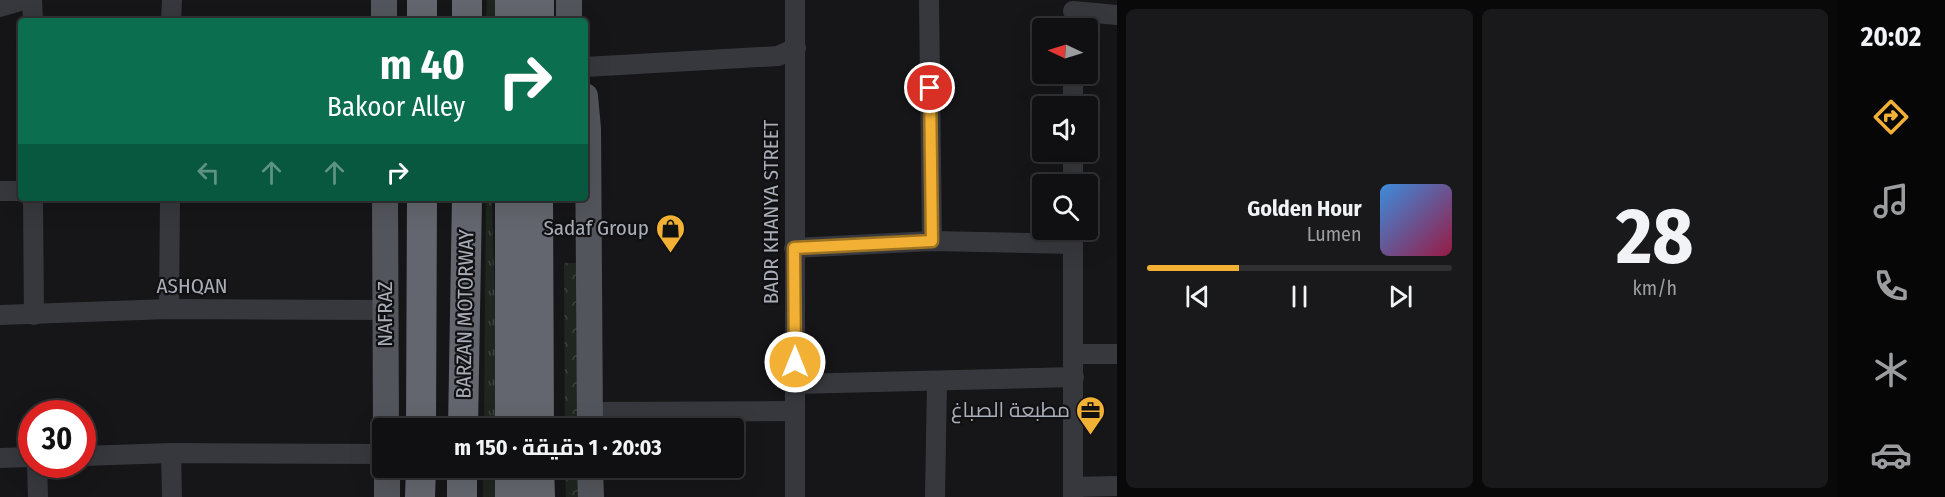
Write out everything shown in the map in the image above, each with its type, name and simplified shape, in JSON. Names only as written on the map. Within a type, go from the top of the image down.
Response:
[{"type":"highway","points":[[422,0],[422,18]]},
{"type":"highway","points":[[467,0],[467,18]]},
{"type":"highway","points":[[510,0],[510,18]]},
{"type":"highway","points":[[539,0],[539,18]]},
{"type":"highway","points":[[421,418],[422,201]]},
{"type":"highway","name":"BARZAN MOTORWAY","points":[[463,418],[467,201]]},
{"type":"highway","name":"BARZAN MOTORWAY","points":[[510,201],[510,418]]},
{"type":"highway","points":[[538,201],[539,418]]},
{"type":"highway","points":[[420,497],[421,478]]},
{"type":"highway","points":[[462,478],[462,497]]},
{"type":"highway","points":[[510,478],[510,497]]},
{"type":"highway","points":[[539,478],[540,497]]},
{"type":"main road","points":[[384,0],[384,18]]},
{"type":"main road","points":[[568,0],[569,18]]},
{"type":"main road","points":[[588,129],[590,418]]},
{"type":"main road","name":"NAFRAZ","points":[[385,201],[386,418]]},
{"type":"main road","points":[[387,478],[387,497]]},
{"type":"main road","points":[[590,478],[591,497]]},
{"type":"street","points":[[0,7],[24,0]]},
{"type":"street","points":[[32,0],[33,18]]},
{"type":"street","points":[[171,0],[171,18]]},
{"type":"street","name":"BADR KHANYA STREET","points":[[795,0],[795,497]]},
{"type":"street","points":[[929,0],[932,241]]},
{"type":"street","points":[[1073,13],[1117,15]]},
{"type":"street","points":[[588,67],[778,56],[796,48]]},
{"type":"street","points":[[0,191],[18,191]]},
{"type":"street","points":[[33,201],[34,315]]},
{"type":"street","points":[[169,309],[170,201]]},
{"type":"street","points":[[794,248],[1032,238]]},
{"type":"street","points":[[1073,240],[1073,492],[1117,486]]},
{"type":"street","name":"ASHQAN","points":[[0,315],[169,309],[385,310]]},
{"type":"street","points":[[1074,354],[1117,354]]},
{"type":"street","points":[[795,384],[1074,377]]},
{"type":"street","points":[[935,497],[937,381]]},
{"type":"street","points":[[636,418],[795,411]]},
{"type":"street","points":[[171,453],[172,497]]},
{"type":"street","points":[[96,456],[171,453],[372,454]]},
{"type":"street","points":[[0,458],[18,457]]},
{"type":"street","points":[[37,478],[38,497]]},
{"type":"green space","points":[[487,0],[495,0],[495,18],[486,18]]},
{"type":"green space","points":[[486,201],[492,201],[498,418],[484,418]]},
{"type":"green space","points":[[564,263],[582,263],[582,418],[565,418]]},
{"type":"green space","points":[[483,478],[498,478],[499,497],[483,497]]},
{"type":"green space","points":[[565,478],[582,478],[583,497],[566,497]]},
{"type":"place","name":"Sadaf Group","points":[[670,254]]},
{"type":"place","name":"مطبعة الصباغ","points":[[1091,436]]},
{"type":"route","points":[[795,362],[794,248],[932,241],[930,88]]}]
